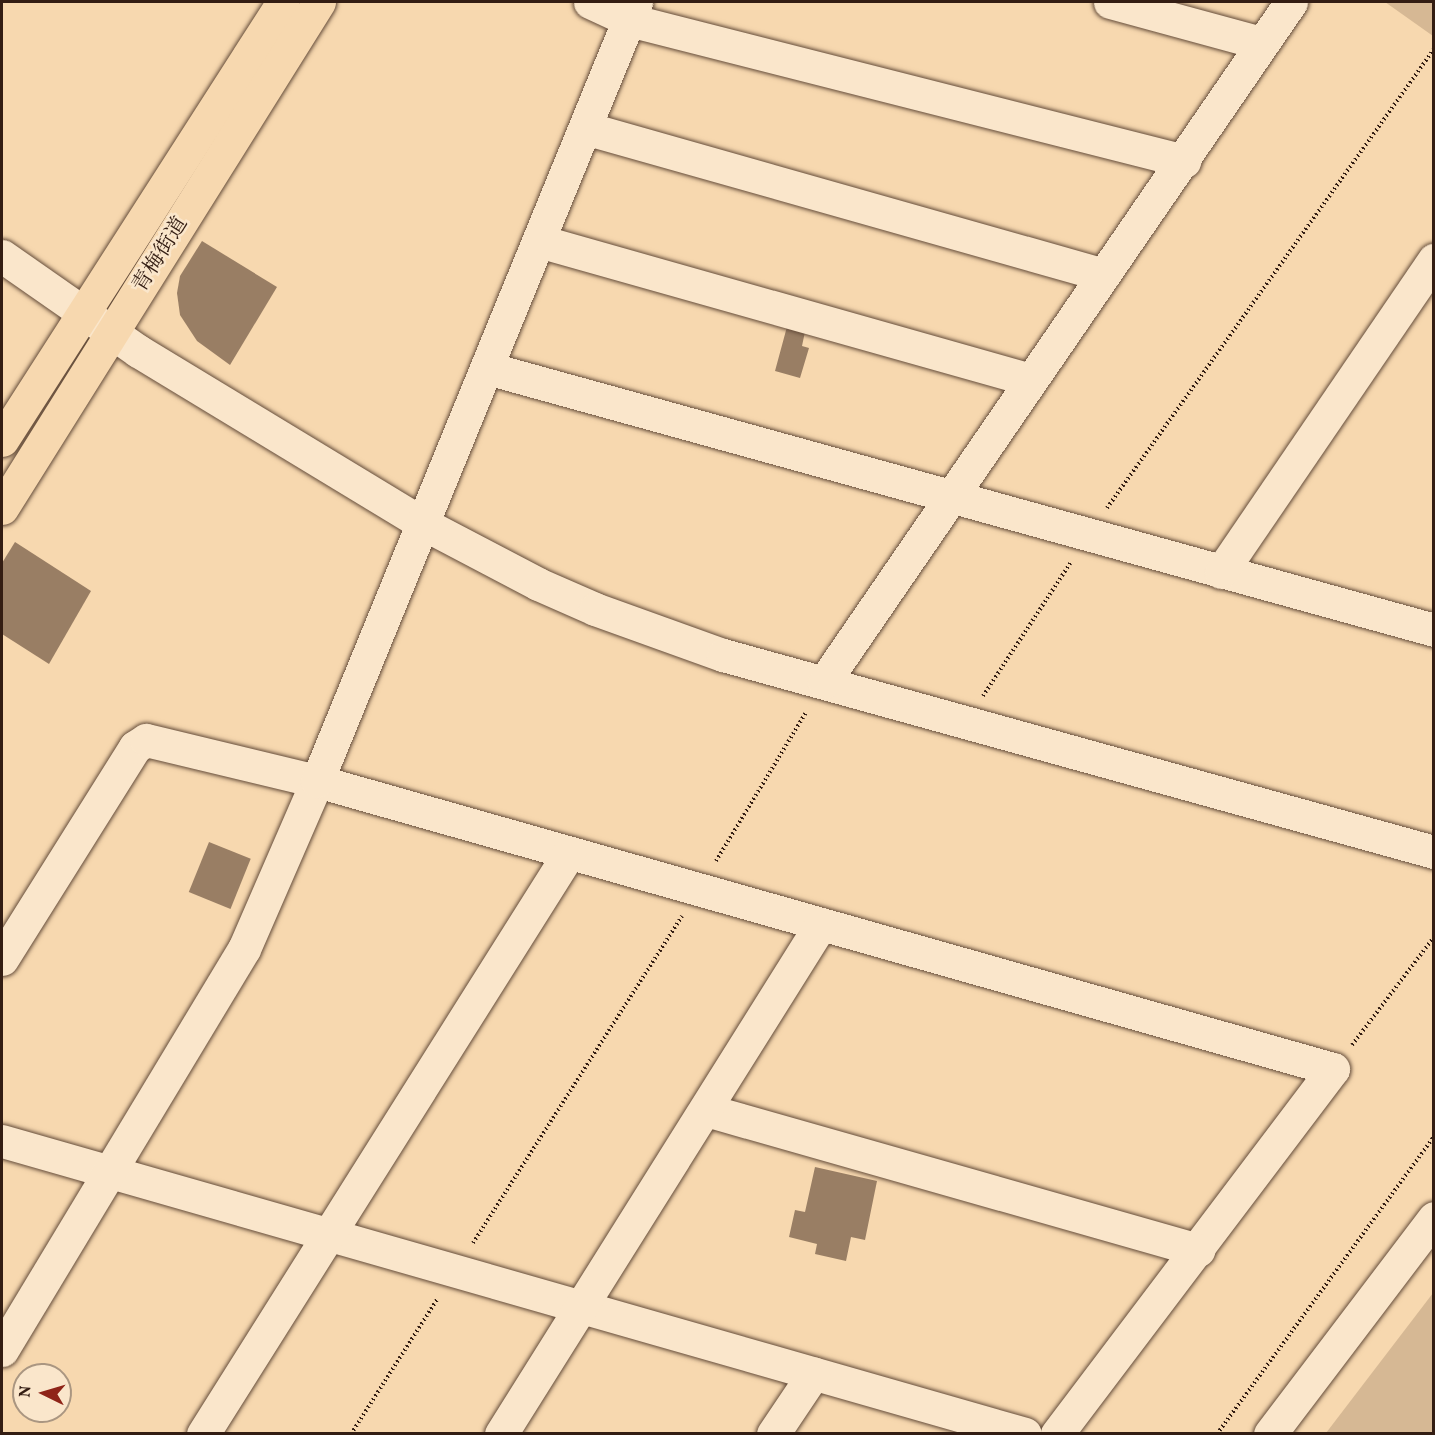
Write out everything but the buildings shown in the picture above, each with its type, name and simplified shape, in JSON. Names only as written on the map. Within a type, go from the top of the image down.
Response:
[{"type":"main road","name":"青梅街道","points":[[2,440],[283,2]]},
{"type":"main road","name":"青梅街道","points":[[2,508],[320,2]]},
{"type":"street","points":[[590,2],[633,10],[1184,161]]},
{"type":"street","points":[[1110,2],[1261,43]]},
{"type":"street","points":[[824,682],[1184,161],[1261,43],[1291,2]]},
{"type":"street","points":[[2,1350],[244,949],[317,781],[633,10]]},
{"type":"street","points":[[585,128],[1104,275]]},
{"type":"street","points":[[539,241],[1031,380]]},
{"type":"street","points":[[2,256],[112,333],[422,523],[538,585],[595,609],[723,655],[1434,852]]},
{"type":"street","points":[[1221,572],[1434,260]]},
{"type":"street","points":[[487,368],[1221,572],[1429,621]]},
{"type":"street","points":[[2,960],[135,747],[146,740],[317,781],[1333,1069],[1057,1434]]},
{"type":"street","points":[[203,1434],[569,853]]},
{"type":"street","points":[[501,1434],[822,924]]},
{"type":"street","points":[[706,1110],[1197,1250]]},
{"type":"street","points":[[2,1141],[1024,1434]]},
{"type":"street","points":[[1270,1434],[1434,1218]]},
{"type":"street","points":[[773,1434],[814,1373]]},
{"type":"path","points":[[966,723],[1088,536],[1434,49]]},
{"type":"path","points":[[351,1434],[699,889],[824,682]]},
{"type":"path","points":[[1333,1069],[1434,937]]},
{"type":"path","points":[[1217,1434],[1434,1136]]},
{"type":"shaded area","points":[[1385,2],[1433,2],[1433,36]]},
{"type":"shaded area","points":[[1433,1293],[1433,1433],[1326,1433]]}]
